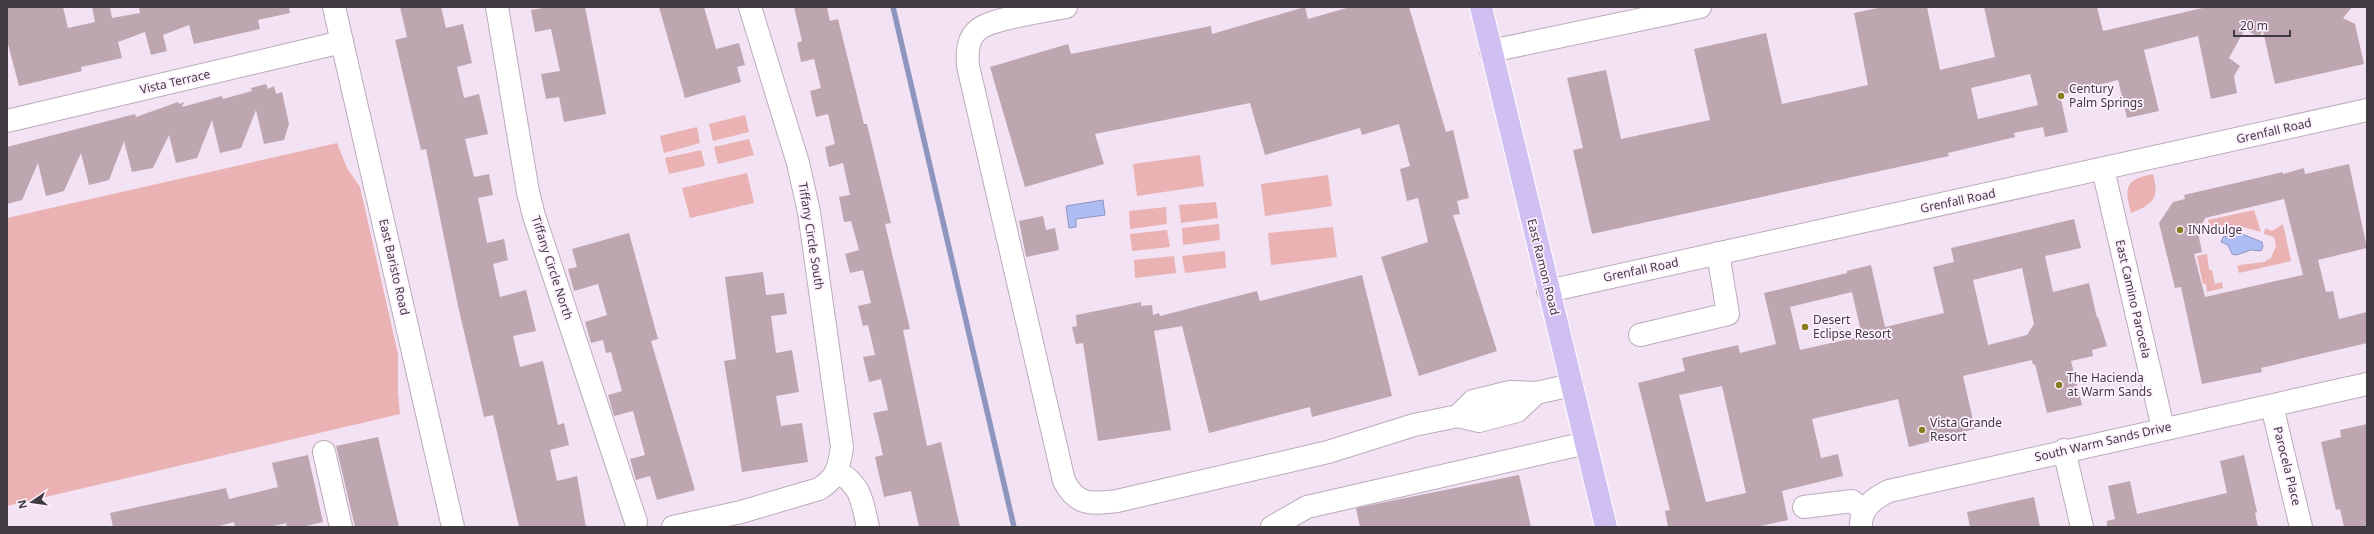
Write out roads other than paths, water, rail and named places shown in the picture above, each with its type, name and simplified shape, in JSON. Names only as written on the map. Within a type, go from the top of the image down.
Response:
[{"type":"main road","name":"East Ramon Road","points":[[1481,7],[1548,291],[1606,527]]},
{"type":"street","name":"East Baristo Road","points":[[334,7],[453,527]]},
{"type":"street","name":"Tiffany Circle North","points":[[497,7],[528,192],[534,216],[640,525]]},
{"type":"street","name":"Tiffany Circle South","points":[[750,7],[798,163],[808,212],[842,447],[838,472]]},
{"type":"street","points":[[1066,7],[991,23],[979,29],[971,39],[966,51],[968,66],[1064,481],[1071,494],[1084,502],[1117,501],[1328,452],[1414,425],[1458,416],[1473,401],[1510,392],[1536,393],[1572,385]]},
{"type":"street","points":[[1491,50],[1700,7]]},
{"type":"street","name":"Vista Terrace","points":[[7,121],[342,42]]},
{"type":"street","name":"Grenfall Road","points":[[1548,291],[2367,110]]},
{"type":"street","name":"East Camino Parocela","points":[[2103,169],[2163,428]]},
{"type":"street","points":[[1640,335],[1728,314],[1718,253]]},
{"type":"street","name":"South Warm Sands Drive","points":[[1862,519],[1876,497],[1889,491],[2064,450],[2272,406],[2367,384]]},
{"type":"street","name":"Parocela Place","points":[[2272,406],[2301,527]]},
{"type":"street","points":[[1282,524],[1307,507],[1586,443]]},
{"type":"street","points":[[2064,450],[2082,527]]},
{"type":"street","points":[[324,452],[341,527]]},
{"type":"street","points":[[673,527],[741,512],[820,489],[830,482],[838,472],[850,479],[859,490],[868,527]]},
{"type":"street","points":[[1804,507],[1852,502],[1862,519]]},
{"type":"water","points":[[1103,200],[1105,215],[1076,219],[1076,227],[1069,228],[1066,206]]},
{"type":"water","points":[[2242,234],[2262,242],[2263,247],[2261,251],[2251,250],[2236,255],[2232,254],[2228,245],[2221,242],[2224,236]]},
{"type":"waterway","points":[[893,7],[1014,527]]},
{"type":"place","name":"Century Palm Springs","points":[[2061,96]]},
{"type":"place","name":"INNdulge","points":[[2180,230]]},
{"type":"place","name":"Desert Eclipse Resort","points":[[1805,327]]},
{"type":"place","name":"The Hacienda at Warm Sands","points":[[2059,385]]},
{"type":"place","name":"Vista Grande Resort","points":[[1922,430]]}]
